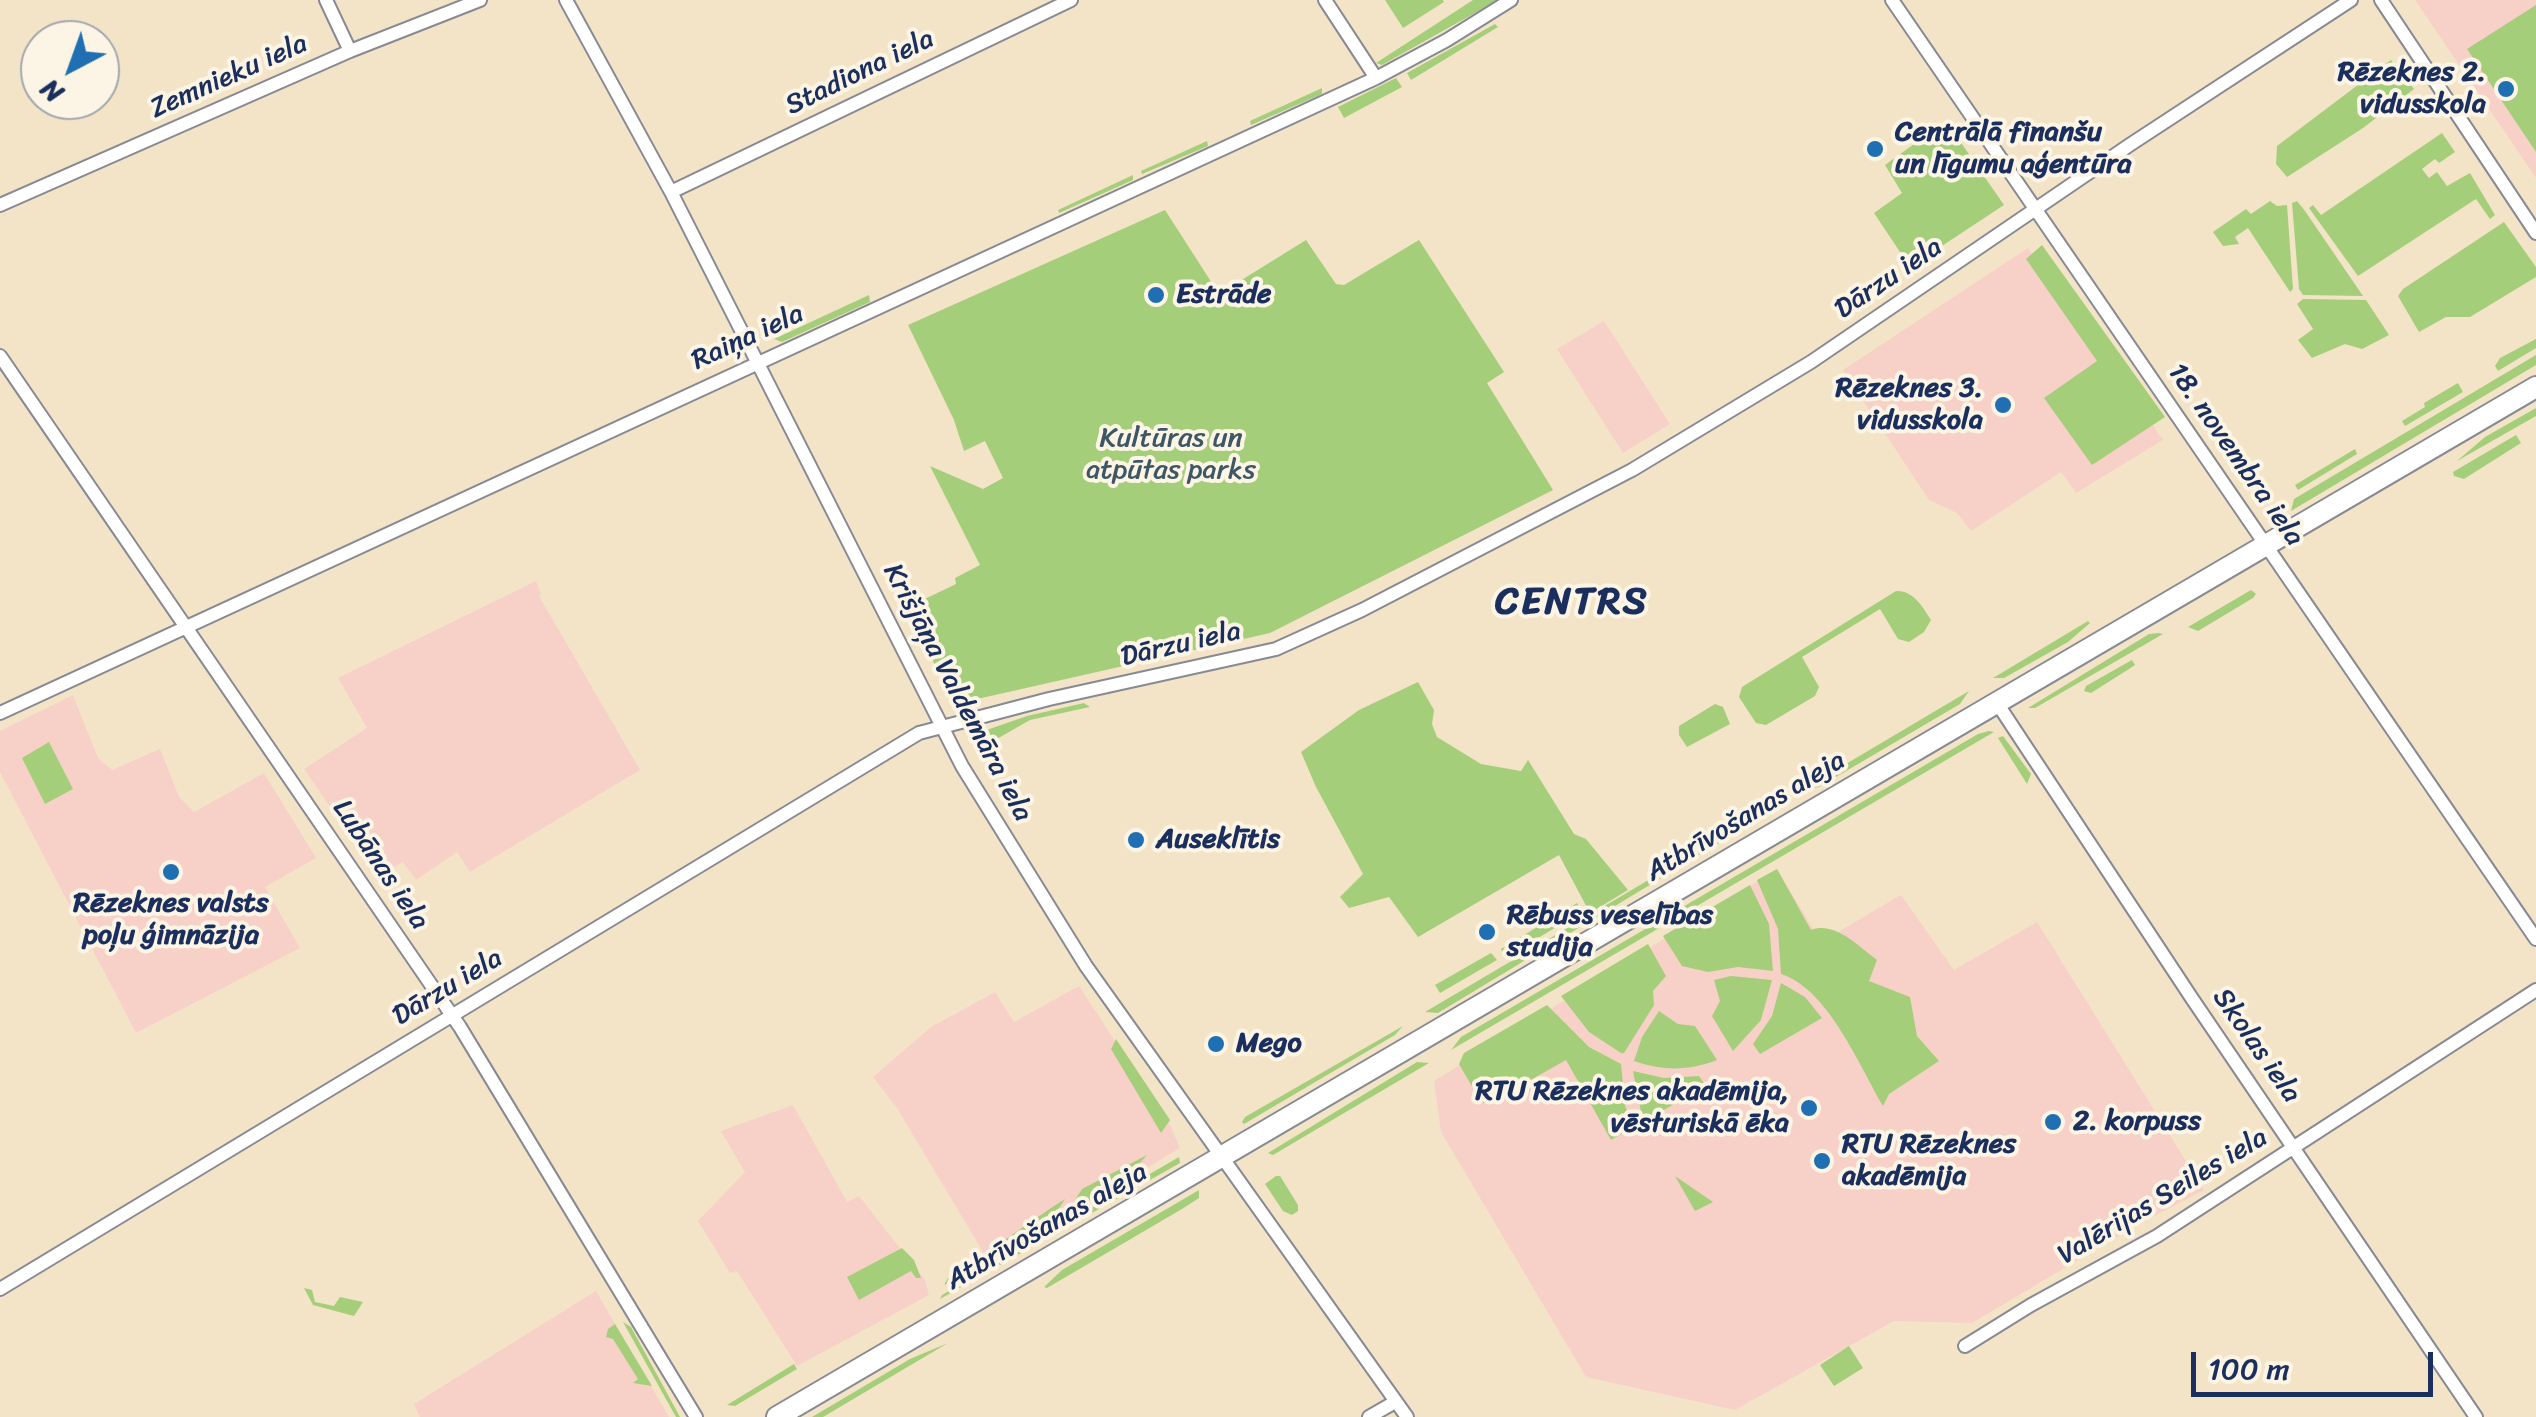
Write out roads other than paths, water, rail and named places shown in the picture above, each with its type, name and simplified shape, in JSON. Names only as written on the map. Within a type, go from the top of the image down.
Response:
[{"type":"main road","name":"Atbrīvošanas aleja","points":[[778,1417],[2536,387]]},
{"type":"street","points":[[326,0],[350,51]]},
{"type":"street","name":"Zemnieku iela","points":[[0,205],[350,51],[480,0]]},
{"type":"street","name":"Krišjāņa Valdemāra iela","points":[[566,0],[671,192],[962,766],[1086,966],[1407,1417]]},
{"type":"street","name":"Stadiona iela","points":[[671,192],[1071,0]]},
{"type":"street","points":[[1324,0],[1376,78]]},
{"type":"street","name":"Raiņa iela","points":[[0,712],[1376,78],[1512,0]]},
{"type":"street","name":"18. novembra iela","points":[[1892,0],[2536,939]]},
{"type":"street","name":"Dārzu iela","points":[[0,1289],[892,748],[942,726],[1049,698],[1276,649],[1362,610],[1632,470],[1811,362],[2351,0]]},
{"type":"street","points":[[2380,0],[2536,233]]},
{"type":"street","name":"Lubānas iela","points":[[0,356],[452,1015],[696,1417]]},
{"type":"street","name":"Skolas iela","points":[[1997,703],[2191,998],[2476,1417]]},
{"type":"street","name":"Valērijas Seiles iela","points":[[1965,1346],[2157,1236],[2536,990]]},
{"type":"street","points":[[1369,1417],[1396,1402]]},
{"type":"place","name":"Rēzeknes 2. vidusskola","points":[[2506,89]]},
{"type":"place","name":"Centrālā finanšu un līgumu aģentūra","points":[[1875,149]]},
{"type":"place","name":"Estrāde","points":[[1156,295]]},
{"type":"place","name":"Rēzeknes 3. vidusskola","points":[[2003,405]]},
{"type":"place","name":"Auseklītis","points":[[1136,840]]},
{"type":"place","name":"Rēzeknes valsts poļu ģimnāzija","points":[[171,872]]},
{"type":"place","name":"Rēbuss veselības studija","points":[[1487,932]]},
{"type":"place","name":"Mego","points":[[1216,1044]]},
{"type":"place","name":"RTU Rēzeknes akadēmija, vēsturiskā ēka","points":[[1809,1108]]},
{"type":"place","name":"2. korpuss","points":[[2053,1122]]},
{"type":"place","name":"RTU Rēzeknes akadēmija","points":[[1822,1161]]},
{"type":"district","name":"CENTRS","points":[[1572,603]]},
{"type":"park label","name":"Kultūras un atpūtas parks","points":[[1171,455]]}]
